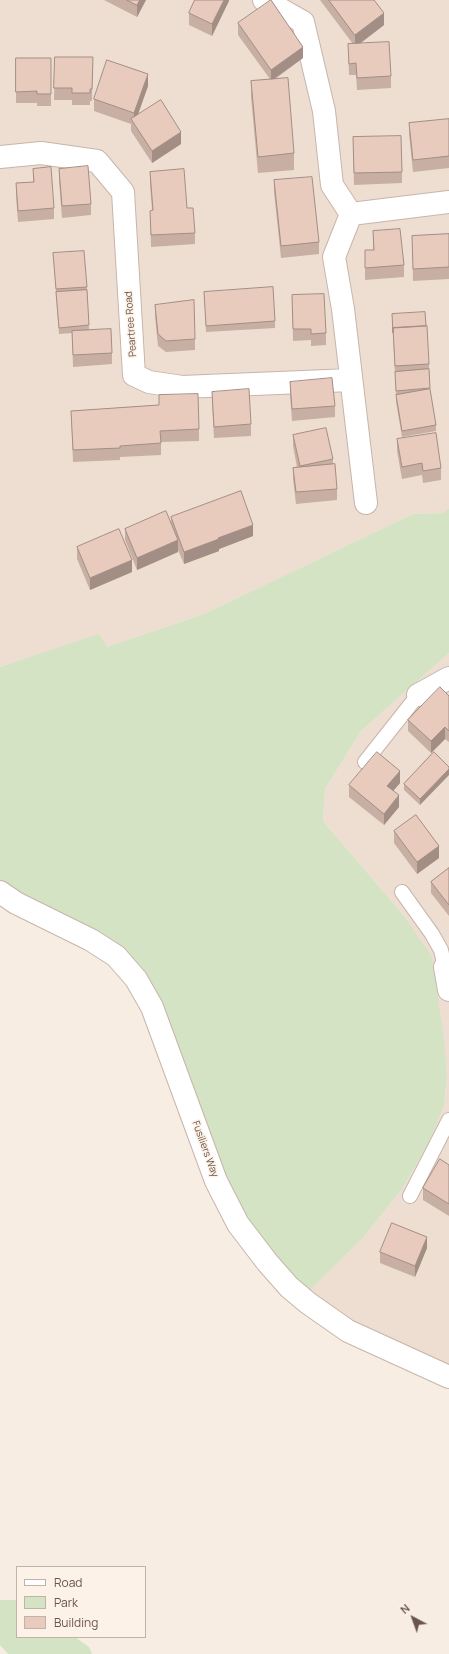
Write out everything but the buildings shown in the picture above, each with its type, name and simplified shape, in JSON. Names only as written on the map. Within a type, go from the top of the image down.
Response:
[{"type":"street","points":[[264,0],[303,22],[324,111],[332,185],[351,214]]},
{"type":"street","name":"Peartree Road","points":[[0,157],[41,153],[97,161],[123,192],[134,375],[149,382],[182,386],[351,380]]},
{"type":"street","points":[[351,214],[449,202]]},
{"type":"street","points":[[351,214],[334,257],[343,309],[366,503]]},
{"type":"street","points":[[418,695],[449,678]]},
{"type":"street","name":"Fusiliers Way","points":[[0,892],[16,903],[91,940],[116,956],[136,979],[152,1007],[216,1181],[238,1224],[267,1262],[289,1287],[308,1303],[348,1330],[449,1376]]},
{"type":"street","points":[[445,967],[449,990]]},
{"type":"lane","points":[[364,762],[418,695]]},
{"type":"lane","points":[[402,892],[432,934],[441,950],[445,967]]},
{"type":"lane","points":[[410,1196],[449,1120]]},
{"type":"shaded area","points":[[0,0],[449,0],[449,508],[443,513],[413,514],[204,614],[107,647],[47,652],[0,667]]},
{"type":"shaded area","points":[[449,653],[449,1377],[302,1298],[362,1239],[402,1189],[429,1142],[444,1106],[447,1074],[440,1013],[404,916],[323,821],[325,789],[361,731]]},
{"type":"green space","points":[[449,508],[449,653],[361,731],[325,789],[323,821],[404,916],[432,957],[444,1040],[447,1074],[444,1106],[429,1142],[402,1189],[362,1239],[302,1298],[238,1224],[136,979],[0,892],[0,667],[99,634],[107,647],[204,614],[413,514],[443,513]]},
{"type":"green space","points":[[0,1600],[16,1600],[16,1638],[76,1638],[89,1647],[92,1654],[8,1654],[0,1645]]}]
